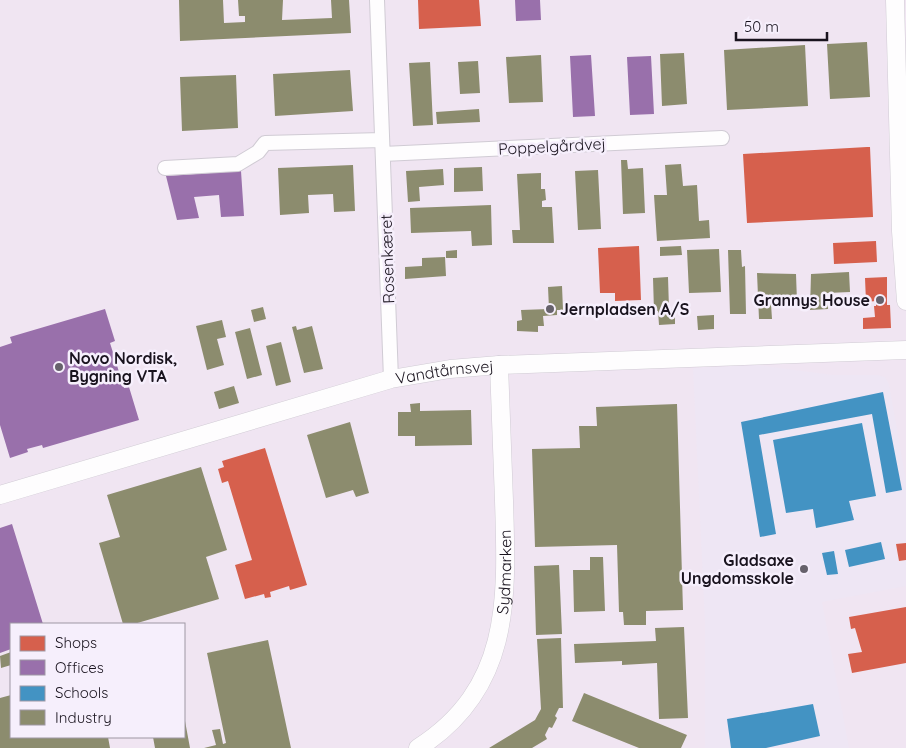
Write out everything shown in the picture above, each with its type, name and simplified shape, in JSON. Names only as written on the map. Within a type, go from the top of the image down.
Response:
[{"type":"street","name":"Rosenkæret","points":[[377,0],[391,379]]},
{"type":"street","points":[[895,0],[901,231],[906,302]]},
{"type":"street","name":"Poppelgårdvej","points":[[383,154],[722,138]]},
{"type":"street","points":[[165,168],[238,164],[258,152],[265,143],[382,140]]},
{"type":"street","name":"Vandtårnsvej","points":[[0,495],[391,379],[450,369],[499,365],[906,350]]},
{"type":"street","name":"Sydmarken","points":[[418,748],[455,717],[475,692],[492,659],[502,623],[506,578],[499,365]]},
{"type":"shaded area","points":[[0,0],[906,0],[906,748],[0,748]]},
{"type":"shaded area","name":"Gladsaxe Ungdomsskole","points":[[757,365],[833,375],[878,375],[885,377],[889,384],[906,481],[906,586],[822,602],[849,748],[705,748],[705,623],[693,368]]},
{"type":"building: Shops","points":[[418,0],[479,0],[481,26],[419,29]]},
{"type":"building: Shops","points":[[870,147],[873,217],[747,223],[743,154]]},
{"type":"building: Shops","points":[[876,241],[877,262],[834,264],[833,243]]},
{"type":"building: Shops","points":[[639,246],[641,300],[615,301],[615,293],[600,293],[598,248]]},
{"type":"building: Shops","points":[[887,277],[887,305],[890,305],[891,328],[863,329],[863,318],[875,317],[874,306],[876,306],[876,301],[866,302],[865,278]]},
{"type":"building: Shops","points":[[265,448],[307,585],[290,590],[289,586],[270,592],[271,597],[265,598],[264,594],[245,599],[235,565],[252,560],[228,481],[222,483],[218,469],[224,467],[222,461]]},
{"type":"building: Shops","points":[[906,543],[906,560],[899,561],[896,544]]},
{"type":"building: Shops","points":[[906,607],[906,663],[852,673],[848,654],[862,652],[855,628],[851,629],[849,617]]},
{"type":"building: Offices","points":[[515,0],[540,0],[541,20],[516,21]]},
{"type":"building: Offices","points":[[591,55],[595,116],[573,117],[570,56]]},
{"type":"building: Offices","points":[[651,56],[654,114],[630,115],[627,57]]},
{"type":"building: Offices","points":[[241,171],[244,216],[221,217],[219,195],[194,197],[199,218],[177,220],[166,176]]},
{"type":"building: Offices","name":"Novo Nordisk, Bygning VTA","points":[[105,309],[115,341],[110,343],[124,388],[129,387],[139,420],[43,448],[42,445],[27,449],[28,452],[10,458],[0,425],[0,347],[12,343],[10,337]]},
{"type":"building: Offices","points":[[12,524],[43,623],[10,623],[10,649],[0,653],[0,528]]},
{"type":"building: Schools","points":[[883,392],[902,490],[886,493],[872,414],[759,435],[776,534],[760,537],[741,422]]},
{"type":"building: Schools","points":[[862,423],[876,496],[849,501],[854,520],[816,528],[813,509],[786,513],[773,440]]},
{"type":"building: Schools","points":[[881,542],[885,559],[849,567],[845,550]]},
{"type":"building: Schools","points":[[834,551],[838,574],[827,575],[822,553]]},
{"type":"building: Schools","points":[[813,704],[820,736],[766,748],[731,748],[727,719]]},
{"type":"building: Industry","points":[[179,0],[223,0],[224,23],[245,22],[245,16],[239,16],[238,0],[283,0],[282,20],[332,18],[331,0],[349,0],[351,33],[180,41]]},
{"type":"building: Industry","points":[[867,42],[870,97],[830,99],[827,44]]},
{"type":"building: Industry","points":[[805,45],[808,106],[727,110],[724,50]]},
{"type":"building: Industry","points":[[684,53],[687,104],[662,106],[660,54]]},
{"type":"building: Industry","points":[[541,55],[543,102],[509,103],[506,57]]},
{"type":"building: Industry","points":[[478,61],[480,93],[460,94],[458,62]]},
{"type":"building: Industry","points":[[430,62],[433,125],[413,126],[409,63]]},
{"type":"building: Industry","points":[[350,70],[353,111],[275,116],[273,74]]},
{"type":"building: Industry","points":[[236,75],[238,128],[182,131],[180,77]]},
{"type":"building: Industry","points":[[479,109],[480,122],[437,124],[436,112]]},
{"type":"building: Industry","points":[[621,160],[627,160],[628,169],[643,168],[645,213],[623,214]]},
{"type":"building: Industry","points":[[681,164],[683,186],[697,185],[699,221],[709,220],[710,238],[657,241],[654,195],[667,195],[665,165]]},
{"type":"building: Industry","points":[[353,165],[355,211],[334,212],[333,194],[308,195],[309,213],[280,215],[278,168]]},
{"type":"building: Industry","points":[[482,167],[483,191],[454,192],[454,168]]},
{"type":"building: Industry","points":[[443,169],[444,185],[419,187],[420,201],[408,202],[406,171]]},
{"type":"building: Industry","points":[[598,170],[601,229],[578,230],[575,171]]},
{"type":"building: Industry","points":[[541,173],[541,189],[545,189],[546,200],[542,201],[542,207],[552,207],[554,243],[513,243],[512,230],[520,230],[517,174]]},
{"type":"building: Industry","points":[[491,205],[492,245],[472,246],[471,231],[411,233],[410,208]]},
{"type":"building: Industry","points":[[681,246],[682,255],[660,256],[660,247]]},
{"type":"building: Industry","points":[[719,249],[721,292],[689,293],[687,250]]},
{"type":"building: Industry","points":[[457,250],[457,258],[446,258],[446,251]]},
{"type":"building: Industry","points":[[728,250],[741,250],[742,267],[745,266],[746,314],[730,314]]},
{"type":"building: Industry","points":[[445,257],[446,276],[405,279],[405,267],[422,266],[422,258]]},
{"type":"building: Industry","points":[[849,272],[850,292],[827,293],[828,309],[810,310],[811,274]]},
{"type":"building: Industry","points":[[757,273],[796,274],[797,302],[771,304],[772,319],[759,319]]},
{"type":"building: Industry","points":[[668,277],[669,309],[675,309],[675,324],[659,325],[658,311],[654,311],[653,278]]},
{"type":"building: Industry","name":"Jernpladsen A/S","points":[[562,286],[563,310],[557,310],[557,315],[543,316],[544,326],[538,326],[538,332],[517,331],[517,321],[522,320],[521,310],[549,309],[548,287]]},
{"type":"building: Industry","points":[[263,307],[266,319],[254,322],[251,310]]},
{"type":"building: Industry","points":[[714,315],[714,329],[698,330],[697,316]]},
{"type":"building: Industry","points":[[222,320],[226,337],[217,339],[224,365],[207,370],[196,326]]},
{"type":"building: Industry","points":[[296,326],[297,330],[312,326],[323,369],[304,373],[292,327]]},
{"type":"building: Industry","points":[[250,328],[262,375],[247,379],[235,332]]},
{"type":"building: Industry","points":[[281,342],[291,382],[276,386],[266,346]]},
{"type":"building: Industry","points":[[234,386],[239,403],[219,409],[214,392]]},
{"type":"building: Industry","points":[[420,403],[420,411],[471,410],[472,445],[415,446],[415,436],[398,436],[398,412],[411,412],[410,404]]},
{"type":"building: Industry","points":[[677,404],[683,610],[646,611],[646,625],[624,625],[623,612],[619,612],[617,545],[535,547],[532,449],[580,448],[579,426],[597,426],[596,407]]},
{"type":"building: Industry","points":[[350,422],[369,493],[356,497],[353,490],[326,498],[307,435]]},
{"type":"building: Industry","points":[[201,467],[227,550],[206,557],[219,599],[137,623],[123,623],[99,543],[120,537],[107,495]]},
{"type":"building: Industry","points":[[590,557],[603,557],[605,611],[574,612],[573,570],[590,570]]},
{"type":"building: Industry","points":[[559,565],[562,634],[536,635],[534,566]]},
{"type":"building: Industry","points":[[684,627],[688,718],[659,719],[657,663],[622,665],[622,661],[575,663],[574,644],[656,641],[655,628]]},
{"type":"building: Industry","points":[[561,638],[563,708],[559,708],[552,728],[549,727],[545,735],[547,739],[532,748],[489,748],[535,720],[541,709],[537,639]]},
{"type":"building: Industry","points":[[268,640],[291,748],[204,748],[216,745],[212,730],[220,729],[223,744],[226,743],[207,653]]},
{"type":"building: Industry","points":[[10,652],[10,665],[1,668],[0,656]]},
{"type":"building: Industry","points":[[584,693],[687,735],[681,748],[639,748],[572,721]]},
{"type":"building: Industry","points":[[10,695],[10,738],[108,738],[110,748],[0,748],[0,698]]},
{"type":"building: Industry","points":[[185,721],[190,748],[155,748],[153,738],[185,738]]},
{"type":"place","name":"Grannys House","points":[[880,300]]},
{"type":"place","name":"Jernpladsen A/S","points":[[550,309]]},
{"type":"place","name":"Novo Nordisk, Bygning VTA","points":[[59,367]]},
{"type":"place","name":"Gladsaxe Ungdomsskole","points":[[804,569]]}]
